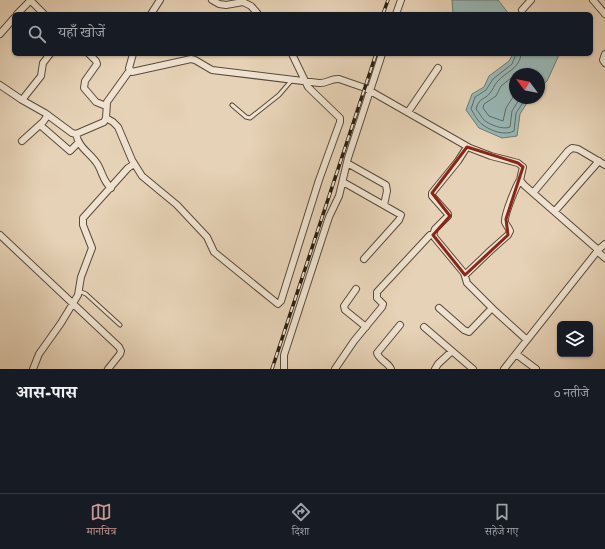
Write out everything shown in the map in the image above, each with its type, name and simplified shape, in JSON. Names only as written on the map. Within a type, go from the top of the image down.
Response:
[{"type":"street","points":[[152,12],[160,0]]},
{"type":"street","points":[[212,0],[219,4],[226,5],[243,2],[251,6],[256,12]]},
{"type":"street","points":[[397,12],[400,0]]},
{"type":"street","points":[[522,10],[531,0]]},
{"type":"street","points":[[594,0],[605,14]]},
{"type":"street","points":[[19,12],[29,2],[32,2],[42,12]]},
{"type":"street","points":[[0,34],[12,20]]},
{"type":"street","points":[[605,54],[603,60],[605,63]]},
{"type":"street","points":[[22,100],[41,76],[43,64],[49,56]]},
{"type":"street","points":[[91,56],[97,64],[85,81],[84,88],[96,102],[106,106]]},
{"type":"street","points":[[0,85],[48,115],[69,131],[76,134],[104,122],[106,118],[107,102],[130,70],[132,56]]},
{"type":"street","points":[[106,118],[118,127],[134,164],[142,176],[177,205],[207,237],[214,252],[278,304],[281,301],[319,180],[340,122],[339,116],[310,90],[304,81],[293,56]]},
{"type":"street","points":[[284,369],[284,355],[329,217],[339,196],[347,163],[381,56]]},
{"type":"street","points":[[130,70],[132,72],[136,72],[191,59],[212,70],[324,83],[334,78],[365,88],[467,147],[491,156],[518,162],[523,168],[520,180],[514,190],[506,219],[506,225],[510,230],[508,235],[465,275]]},
{"type":"street","points":[[408,112],[438,68]]},
{"type":"street","points":[[22,141],[40,125],[48,115]]},
{"type":"street","points":[[40,125],[70,151],[78,143]]},
{"type":"street","points":[[76,134],[78,143],[97,164],[104,181],[110,188]]},
{"type":"street","points":[[335,369],[354,341],[382,308],[383,304],[377,298],[377,292],[427,238],[430,235],[433,235],[435,229],[448,216],[448,214],[432,196],[432,193],[458,161],[467,147]]},
{"type":"street","points":[[533,193],[572,148],[578,149],[605,165]]},
{"type":"street","points":[[556,211],[599,161]]},
{"type":"street","points":[[347,163],[386,185],[388,191],[384,205]]},
{"type":"street","points":[[33,369],[39,354],[73,305],[79,291],[81,278],[92,248],[82,221],[85,215],[128,168],[134,164]]},
{"type":"street","points":[[520,180],[533,193],[556,211],[605,258]]},
{"type":"street","points":[[343,182],[399,214],[401,217],[364,259]]},
{"type":"street","points":[[0,235],[119,347],[121,351],[108,369]]},
{"type":"street","points":[[433,235],[465,275],[467,283],[528,340]]},
{"type":"street","points":[[504,369],[598,250],[605,244]]},
{"type":"street","points":[[356,289],[344,308],[366,327]]},
{"type":"street","points":[[439,308],[464,330],[469,332],[492,308]]},
{"type":"street","points":[[391,369],[390,366],[379,357],[377,353],[400,325]]},
{"type":"street","points":[[424,327],[472,369]]},
{"type":"street","points":[[435,369],[438,364],[452,351]]},
{"type":"street","points":[[516,354],[536,369]]},
{"type":"lane","points":[[232,105],[246,117],[250,118],[279,96],[292,80]]},
{"type":"lane","points":[[79,291],[86,294],[120,325]]},
{"type":"highlighted area","points":[[467,147],[518,163],[523,167],[506,219],[508,235],[465,275],[433,235],[450,216],[432,193]]},
{"type":"water","points":[[452,0],[498,0],[507,12],[453,12]]},
{"type":"water","points":[[512,56],[559,56],[545,83],[545,68],[509,68],[509,104],[526,104],[520,114],[517,136],[502,138],[479,128],[466,110],[472,94],[484,87],[489,76],[509,61]]},
{"type":"railway","points":[[384,12],[388,0]]},
{"type":"railway","points":[[272,369],[375,56]]}]
